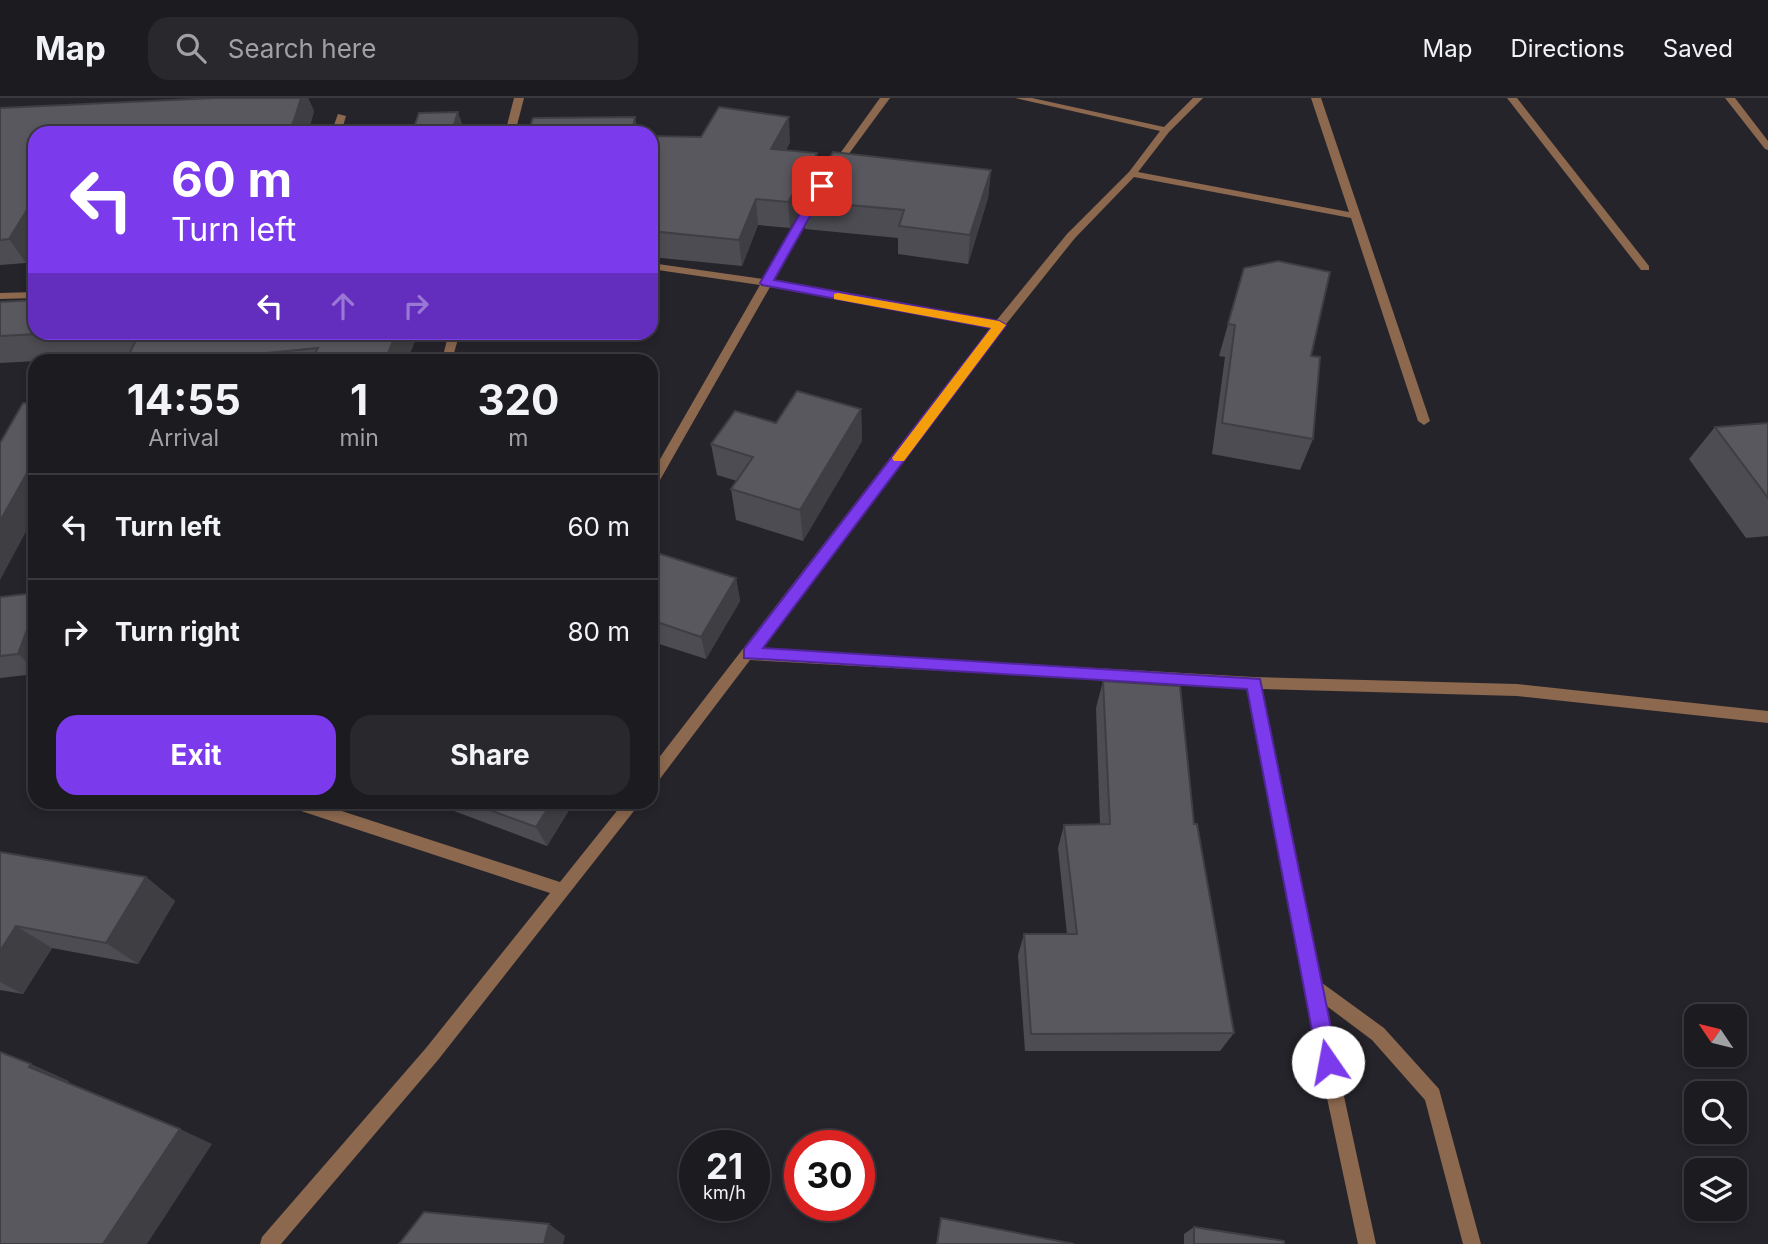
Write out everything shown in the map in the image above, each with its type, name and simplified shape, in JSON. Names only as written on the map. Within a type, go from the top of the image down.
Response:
[{"type":"street","points":[[512,126],[519,98]]},
{"type":"street","points":[[829,175],[885,98]]},
{"type":"street","points":[[1020,98],[1166,130]]},
{"type":"street","points":[[658,770],[999,325],[1071,236],[1132,174],[1166,130],[1198,98]]},
{"type":"street","points":[[1316,98],[1424,421]]},
{"type":"street","points":[[1512,98],[1645,268]]},
{"type":"street","points":[[1730,98],[1768,148]]},
{"type":"street","points":[[338,126],[341,116]]},
{"type":"street","points":[[1132,174],[1356,216]]},
{"type":"street","points":[[658,473],[822,186]]},
{"type":"street","points":[[658,267],[766,283],[999,325]]},
{"type":"street","points":[[0,296],[28,295]]},
{"type":"street","points":[[750,653],[1254,683],[1517,690],[1768,718]]},
{"type":"street","points":[[1254,683],[1311,985],[1367,1244]]},
{"type":"street","points":[[316,809],[563,890]]},
{"type":"street","points":[[269,1244],[432,1054],[627,809]]},
{"type":"street","points":[[1311,985],[1378,1034],[1433,1094],[1472,1244]]},
{"type":"building","points":[[215,98],[301,98],[291,126],[28,126],[28,208],[9,239],[0,240],[0,108]]},
{"type":"building","points":[[719,107],[789,117],[771,149],[817,153],[788,202],[756,199],[739,240],[658,232],[658,136],[701,137]]},
{"type":"building","points":[[458,112],[453,126],[414,126],[419,113]]},
{"type":"building","points":[[635,117],[633,126],[530,126],[533,118]]},
{"type":"building","points":[[833,152],[991,170],[970,235],[899,226],[904,210],[804,201]]},
{"type":"building","points":[[1278,261],[1330,272],[1311,356],[1320,357],[1313,439],[1222,423],[1235,325],[1228,324],[1244,268]]},
{"type":"building","points":[[28,300],[28,335],[0,336],[0,302]]},
{"type":"building","points":[[136,340],[394,340],[388,354],[314,354],[318,348],[256,354],[129,354]]},
{"type":"building","points":[[797,391],[861,409],[800,510],[731,489],[753,457],[711,444],[735,411],[776,423]]},
{"type":"building","points":[[23,403],[28,403],[28,471],[0,521],[0,443]]},
{"type":"building","points":[[1768,423],[1768,498],[1715,427]]},
{"type":"building","points":[[658,553],[736,578],[701,637],[658,622]]},
{"type":"building","points":[[28,594],[28,627],[18,654],[0,656],[0,597]]},
{"type":"building","points":[[1103,681],[1180,686],[1194,824],[1197,824],[1234,1033],[1031,1034],[1024,934],[1077,934],[1064,825],[1110,824]]},
{"type":"building","points":[[487,809],[548,809],[536,827]]},
{"type":"building","points":[[0,852],[146,877],[106,943],[16,926],[0,951]]},
{"type":"building","points":[[0,1052],[31,1064],[29,1067],[180,1129],[103,1244],[0,1244]]},
{"type":"building","points":[[424,1212],[549,1224],[544,1244],[399,1244]]},
{"type":"building","points":[[941,1218],[1074,1244],[937,1244]]},
{"type":"building","points":[[1194,1227],[1284,1241],[1284,1244],[1194,1244]]},
{"type":"slow traffic","points":[[838,297],[999,325],[899,458]]},
{"type":"route","points":[[822,186],[766,283],[999,325],[750,653],[1254,683],[1328,1062]]}]
